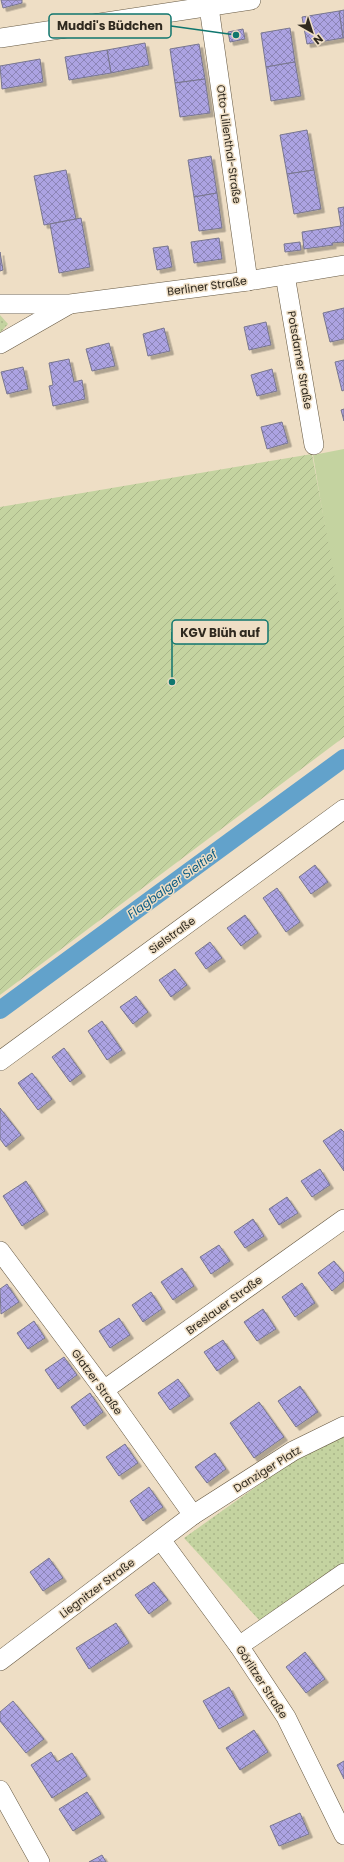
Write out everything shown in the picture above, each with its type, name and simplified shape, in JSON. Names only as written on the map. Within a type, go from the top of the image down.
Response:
[{"type":"street","points":[[0,38],[251,0]]},
{"type":"street","name":"Otto-Lilienthal-Straße","points":[[209,7],[248,281]]},
{"type":"street","name":"Berliner Straße","points":[[0,304],[70,304],[248,281],[344,265]]},
{"type":"street","name":"Potsdamer Straße","points":[[285,275],[314,445]]},
{"type":"street","name":"Berliner Straße","points":[[0,344],[70,304]]},
{"type":"street","name":"Sielstraße","points":[[0,1061],[344,809]]},
{"type":"street","name":"Breslauer Straße","points":[[104,1390],[344,1219]]},
{"type":"street","name":"Glatzer Straße","points":[[0,1251],[104,1390],[193,1515]]},
{"type":"street","name":"Danziger Platz","points":[[193,1515],[293,1451],[344,1426]]},
{"type":"street","name":"Liegnitzer Straße","points":[[0,1661],[193,1515]]},
{"type":"street","name":"Görlitzer Straße","points":[[161,1540],[239,1646],[286,1717],[344,1835]]},
{"type":"street","points":[[239,1646],[344,1573]]},
{"type":"street","points":[[0,1790],[40,1862]]},
{"type":"green space","points":[[0,315],[8,324],[0,333]]},
{"type":"green space","points":[[344,449],[344,642],[313,455]]},
{"type":"green space","points":[[312,454],[344,628],[344,737],[0,995],[0,507]]},
{"type":"green space","points":[[344,1433],[344,1564],[260,1621],[184,1538],[323,1439]]},
{"type":"building","points":[[1,0],[22,0],[22,3],[3,8]]},
{"type":"building","points":[[344,10],[344,38],[343,38],[339,11]]},
{"type":"building","points":[[339,11],[343,38],[307,44],[302,17]]},
{"type":"building","points":[[290,28],[295,62],[266,67],[261,33]]},
{"type":"building","points":[[243,29],[245,39],[230,42],[228,32]]},
{"type":"building","points":[[145,43],[149,65],[111,73],[107,50]]},
{"type":"building","points":[[199,44],[205,79],[175,83],[170,49]]},
{"type":"building","points":[[107,50],[111,73],[69,80],[65,57]]},
{"type":"building","points":[[40,59],[43,82],[2,89],[0,66]]},
{"type":"building","points":[[295,62],[301,96],[271,101],[266,67]]},
{"type":"building","points":[[205,79],[210,113],[180,117],[175,83]]},
{"type":"building","points":[[307,130],[314,170],[287,174],[280,135]]},
{"type":"building","points":[[211,156],[217,193],[194,197],[188,160]]},
{"type":"building","points":[[66,170],[76,219],[44,225],[34,176]]},
{"type":"building","points":[[314,170],[321,209],[294,214],[287,174]]},
{"type":"building","points":[[217,193],[222,228],[199,231],[194,197]]},
{"type":"building","points":[[344,207],[344,243],[332,243],[333,245],[304,249],[302,232],[341,226],[338,208]]},
{"type":"building","points":[[81,218],[90,267],[59,273],[50,224]]},
{"type":"building","points":[[219,238],[222,259],[194,263],[191,242]]},
{"type":"building","points":[[300,242],[301,250],[285,252],[284,244]]},
{"type":"building","points":[[168,246],[172,267],[157,270],[153,248]]},
{"type":"building","points":[[0,252],[3,270],[0,271]]},
{"type":"building","points":[[344,308],[344,339],[330,342],[323,313]]},
{"type":"building","points":[[266,322],[271,345],[249,350],[244,327]]},
{"type":"building","points":[[164,328],[170,351],[148,356],[143,334]]},
{"type":"building","points":[[109,343],[115,366],[92,371],[86,349]]},
{"type":"building","points":[[69,359],[74,382],[82,380],[85,399],[53,406],[49,386],[53,385],[49,363]]},
{"type":"building","points":[[344,360],[344,390],[342,391],[335,362]]},
{"type":"building","points":[[23,367],[28,389],[7,394],[1,372]]},
{"type":"building","points":[[272,369],[277,391],[257,396],[251,375]]},
{"type":"building","points":[[344,409],[344,421],[341,410]]},
{"type":"building","points":[[282,422],[288,443],[267,449],[261,427]]},
{"type":"building","points":[[315,865],[328,882],[311,894],[299,877]]},
{"type":"building","points":[[277,888],[300,922],[286,932],[263,898]]},
{"type":"building","points":[[245,915],[258,933],[241,946],[227,928]]},
{"type":"building","points":[[210,942],[222,958],[206,969],[195,953]]},
{"type":"building","points":[[175,969],[187,985],[171,997],[159,980]]},
{"type":"building","points":[[136,996],[148,1012],[133,1024],[120,1007]]},
{"type":"building","points":[[102,1021],[122,1050],[107,1060],[88,1031]]},
{"type":"building","points":[[64,1048],[82,1073],[70,1082],[52,1057]]},
{"type":"building","points":[[32,1073],[52,1099],[38,1110],[18,1083]]},
{"type":"building","points":[[0,1108],[21,1135],[6,1147],[0,1139]]},
{"type":"building","points":[[341,1129],[344,1132],[344,1171],[323,1141]]},
{"type":"building","points":[[320,1169],[330,1185],[312,1197],[301,1181]]},
{"type":"building","points":[[26,1181],[45,1211],[22,1226],[3,1196]]},
{"type":"building","points":[[287,1197],[298,1213],[279,1225],[269,1209]]},
{"type":"building","points":[[253,1219],[264,1236],[245,1248],[234,1232]]},
{"type":"building","points":[[219,1245],[230,1261],[211,1274],[200,1257]]},
{"type":"building","points":[[334,1261],[344,1273],[344,1281],[332,1291],[318,1273]]},
{"type":"building","points":[[182,1268],[194,1286],[173,1300],[161,1282]]},
{"type":"building","points":[[302,1283],[315,1303],[295,1317],[282,1297]]},
{"type":"building","points":[[7,1284],[19,1302],[1,1314],[0,1289]]},
{"type":"building","points":[[151,1292],[162,1309],[143,1322],[132,1305]]},
{"type":"building","points":[[263,1309],[276,1329],[257,1341],[244,1322]]},
{"type":"building","points":[[119,1318],[130,1335],[110,1348],[99,1331]]},
{"type":"building","points":[[34,1321],[45,1338],[28,1349],[17,1333]]},
{"type":"building","points":[[223,1340],[235,1358],[217,1371],[204,1352]]},
{"type":"building","points":[[64,1357],[77,1375],[58,1389],[45,1370]]},
{"type":"building","points":[[178,1379],[190,1396],[170,1410],[158,1393]]},
{"type":"building","points":[[300,1386],[318,1412],[296,1427],[278,1401]]},
{"type":"building","points":[[90,1393],[103,1412],[84,1426],[71,1407]]},
{"type":"building","points":[[259,1402],[284,1437],[254,1458],[230,1423]]},
{"type":"building","points":[[125,1444],[138,1463],[119,1476],[106,1457]]},
{"type":"building","points":[[215,1453],[226,1469],[207,1483],[195,1467]]},
{"type":"building","points":[[149,1487],[163,1507],[143,1521],[130,1501]]},
{"type":"building","points":[[49,1558],[63,1578],[43,1591],[30,1572]]},
{"type":"building","points":[[154,1582],[168,1600],[149,1614],[135,1595]]},
{"type":"building","points":[[116,1623],[129,1643],[89,1669],[76,1648]]},
{"type":"building","points":[[305,1652],[325,1679],[306,1693],[286,1667]]},
{"type":"building","points":[[229,1687],[244,1715],[219,1729],[203,1701]]},
{"type":"building","points":[[13,1701],[44,1739],[26,1753],[0,1721],[0,1712]]},
{"type":"building","points":[[254,1730],[268,1752],[240,1770],[226,1748]]},
{"type":"building","points":[[51,1752],[57,1762],[72,1753],[87,1776],[52,1798],[31,1765]]},
{"type":"building","points":[[344,1761],[344,1779],[337,1765]]},
{"type":"building","points":[[87,1792],[101,1814],[73,1831],[59,1809]]},
{"type":"building","points":[[300,1813],[309,1834],[279,1846],[270,1826]]},
{"type":"building","points":[[102,1855],[106,1862],[89,1862]]},
{"type":"waterway","name":"Flagbalger Sieltief","points":[[0,1010],[344,758]]},
{"type":"place","name":"Muddi's Büdchen","points":[[236,35]]},
{"type":"place","name":"KGV Blüh auf","points":[[172,682]]}]
